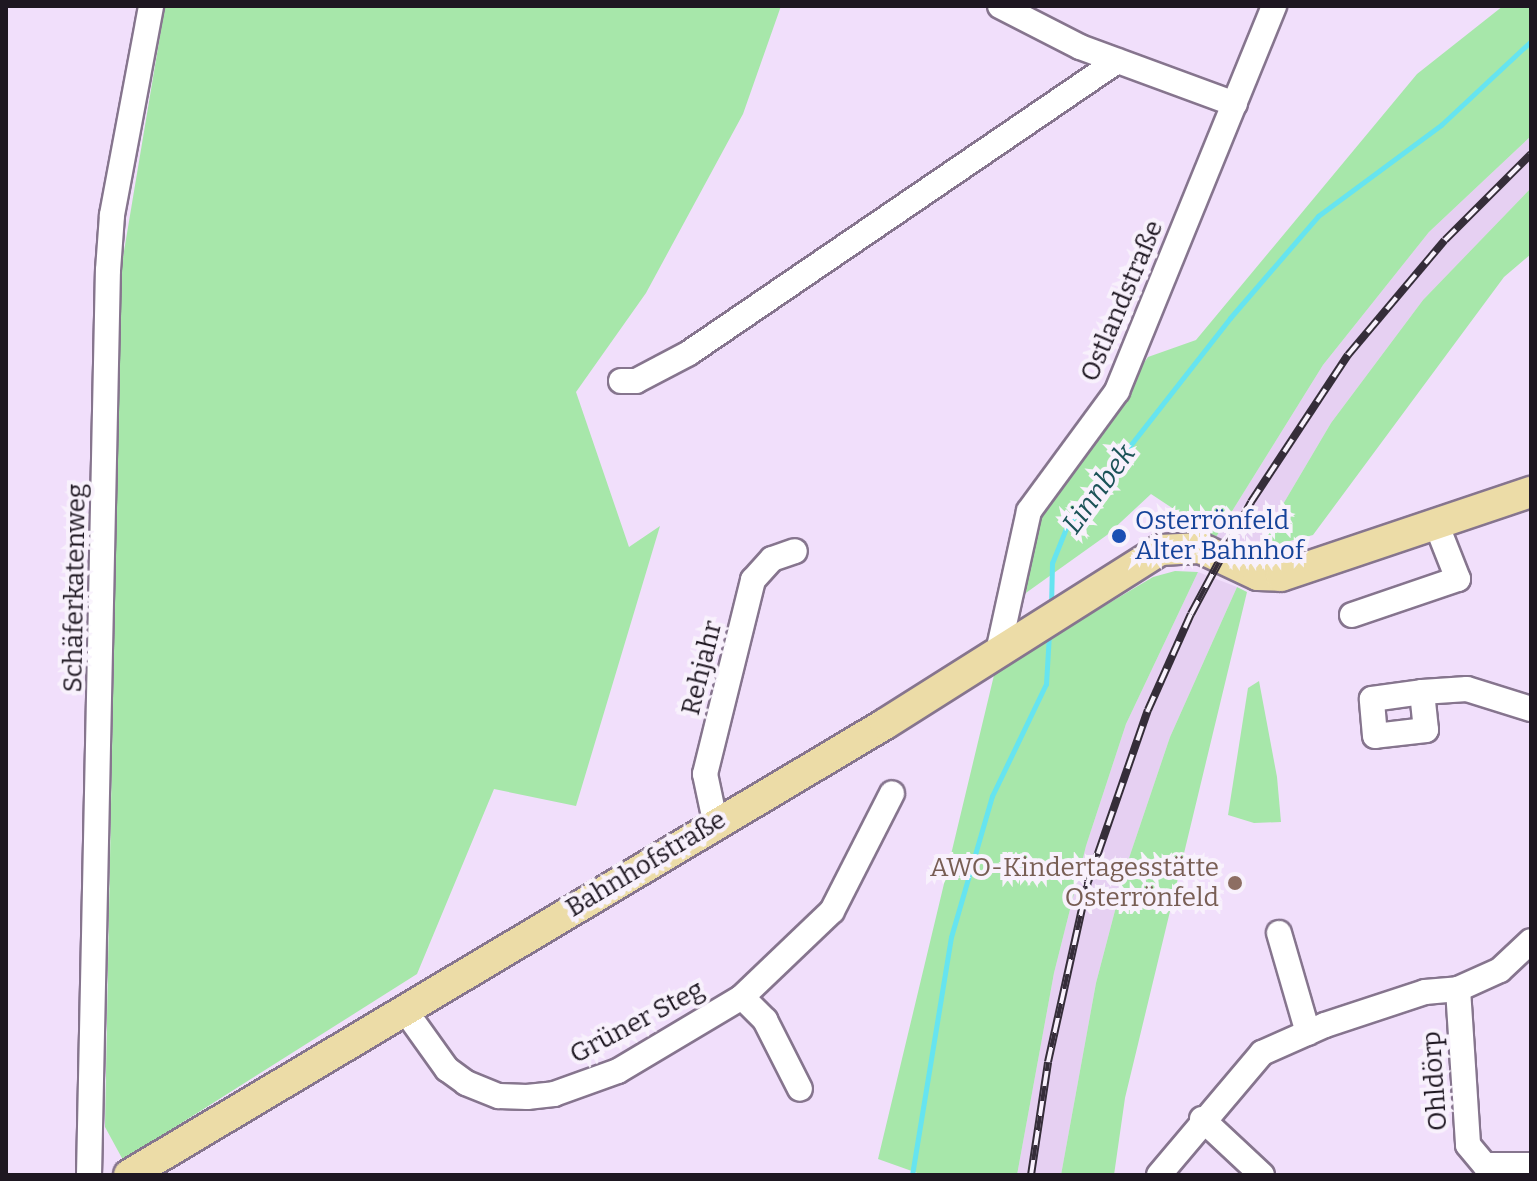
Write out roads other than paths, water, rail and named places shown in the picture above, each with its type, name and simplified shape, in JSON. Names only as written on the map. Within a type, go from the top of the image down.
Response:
[{"type":"main road","points":[[1437,526],[1531,492]]},
{"type":"main road","name":"Bahnhofstraße","points":[[129,1175],[998,652],[1160,550],[1200,548],[1258,575],[1281,576],[1437,526]]},
{"type":"street","name":"Schäferkatenweg","points":[[89,1175],[108,270],[118,178],[151,6]]},
{"type":"street","points":[[1000,6],[1117,61],[1235,104]]},
{"type":"street","name":"Ostlandstraße","points":[[998,652],[1029,511],[1117,391],[1274,6]]},
{"type":"street","points":[[629,381],[689,353],[1117,61]]},
{"type":"street","points":[[1352,615],[1458,579],[1437,526]]},
{"type":"street","name":"Rehjahr","points":[[715,821],[705,774],[753,580],[772,559],[795,551]]},
{"type":"street","points":[[1422,692],[1467,689],[1531,709]]},
{"type":"street","name":"Grüner Steg","points":[[404,1009],[447,1069],[466,1083],[499,1096],[554,1094],[618,1071],[742,997],[832,911],[892,793]]},
{"type":"street","points":[[1279,933],[1308,1033]]},
{"type":"street","name":"Ohldörp","points":[[1159,1175],[1202,1119],[1262,1053],[1308,1033],[1425,992],[1458,989],[1500,970],[1531,941]]},
{"type":"street","name":"Ohldörp","points":[[1458,989],[1468,1145],[1485,1165],[1531,1165]]},
{"type":"street","name":"Grüner Steg","points":[[742,997],[765,1020],[800,1089]]},
{"type":"street","points":[[1202,1119],[1262,1175]]},
{"type":"waterway","name":"Linnbek","points":[[1051,607],[1052,563],[1067,526],[1230,318],[1318,216],[1441,125],[1531,41]]},
{"type":"waterway","name":"Linnbek","points":[[912,1175],[951,937],[992,796],[1046,684],[1049,633]]},
{"type":"railway","points":[[1031,1175],[1048,1062],[1088,882],[1148,710],[1191,614],[1251,502],[1348,355],[1445,240],[1531,154]]},
{"type":"place","name":"Osterrönfeld Alter Bahnhof","points":[[1119,536]]},
{"type":"place","name":"AWO-Kindertagesstätte Osterrönfeld","points":[[1235,883]]}]
